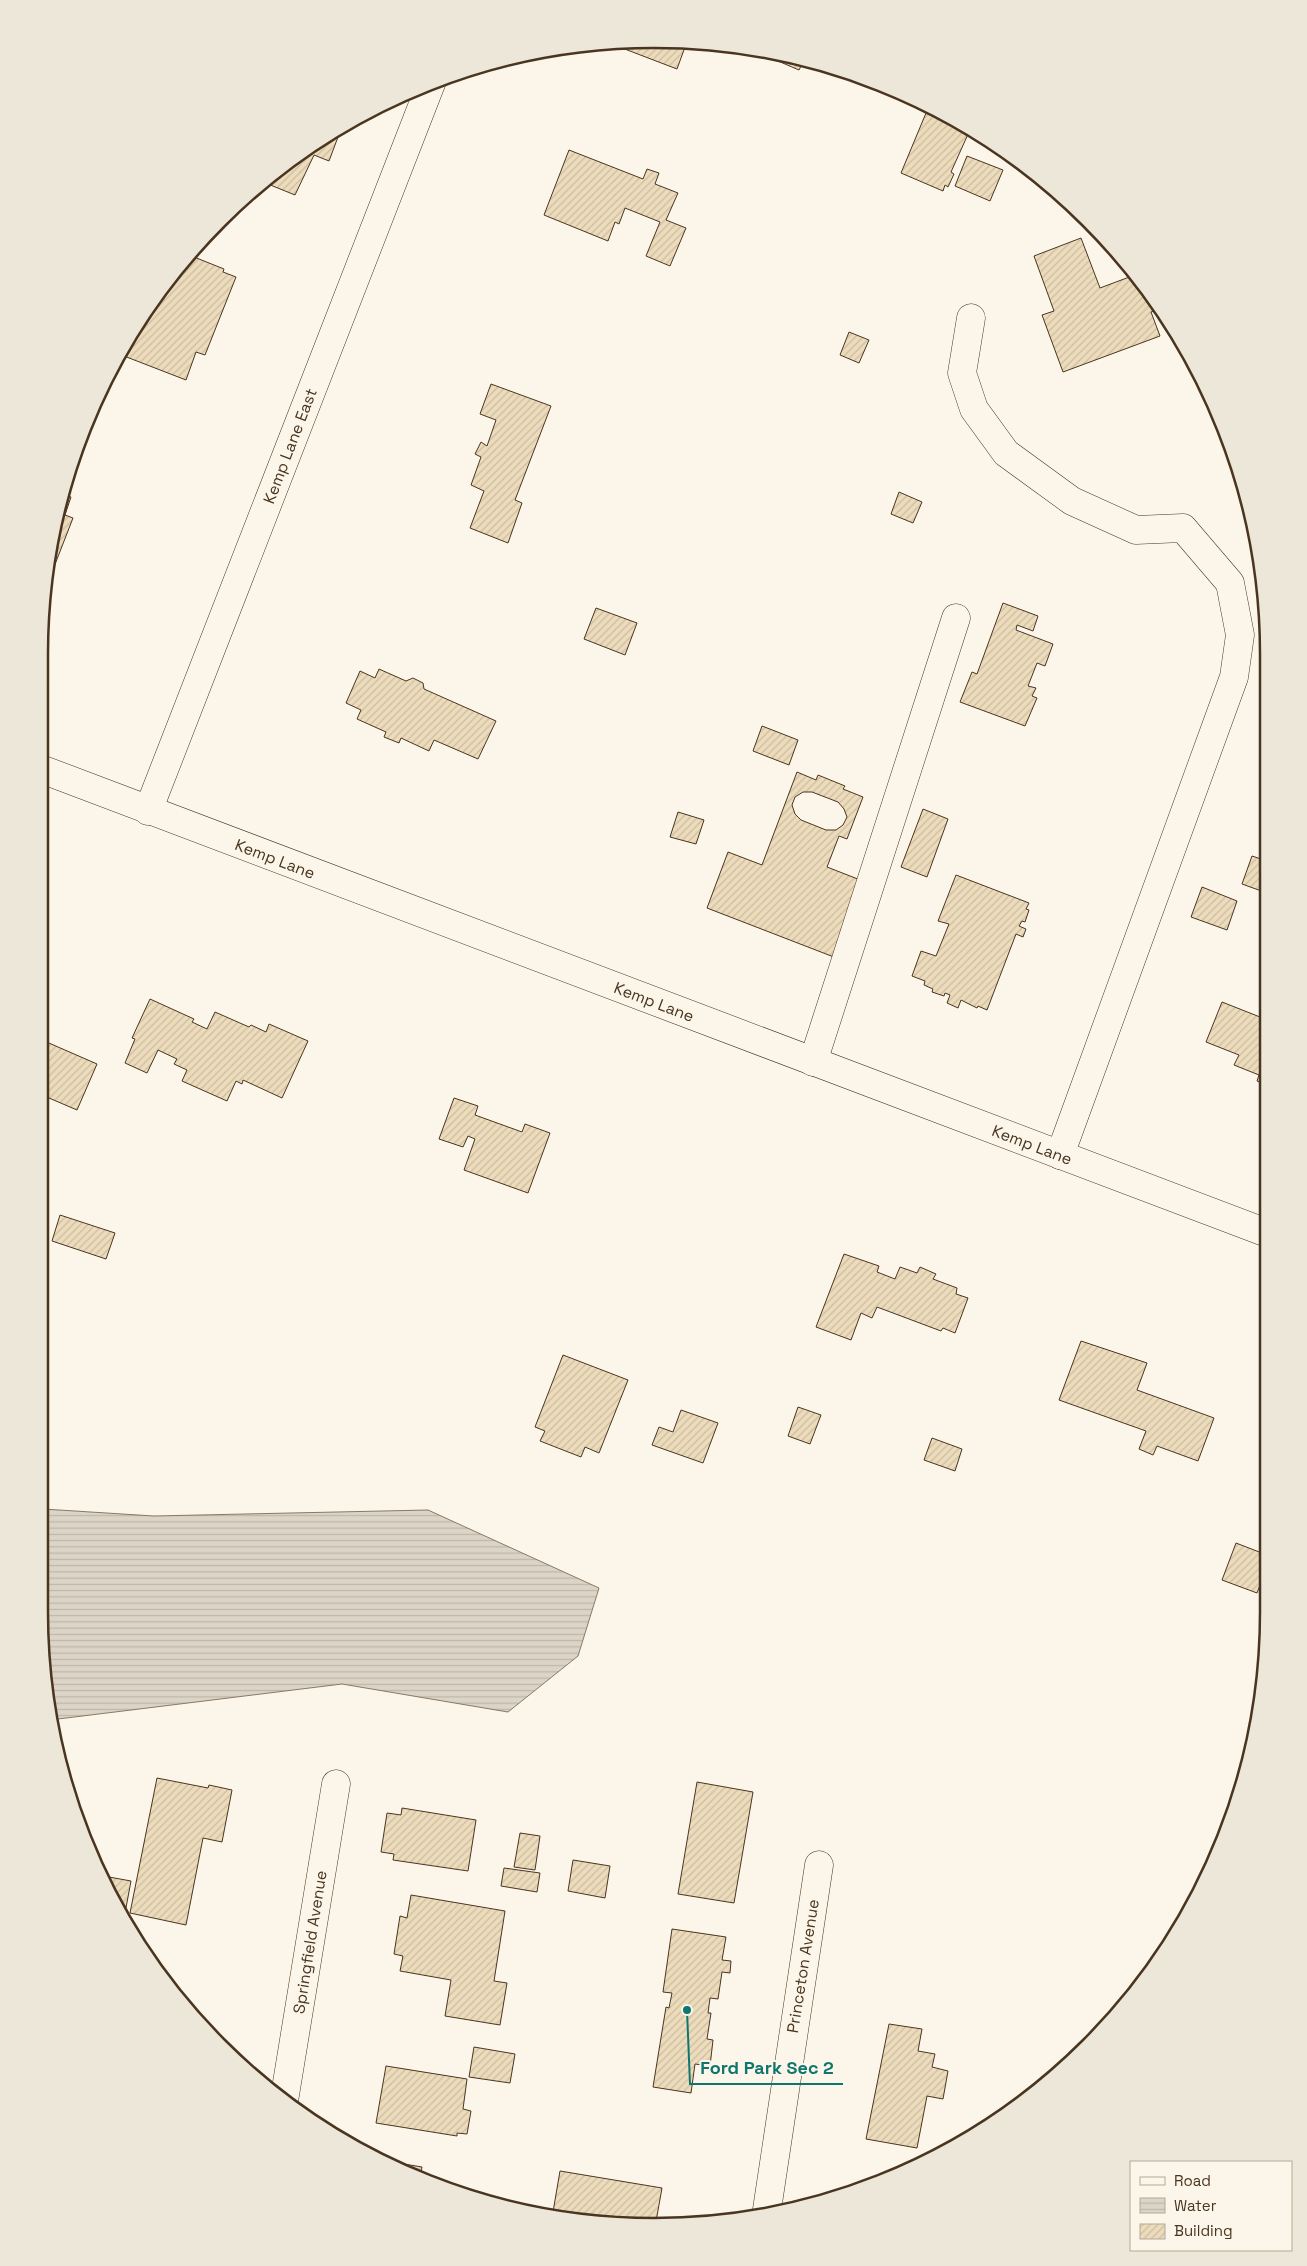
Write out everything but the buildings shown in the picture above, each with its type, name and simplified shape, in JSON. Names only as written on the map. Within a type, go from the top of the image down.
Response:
[{"type":"street","name":"Kemp Lane East","points":[[148,810],[428,92]]},
{"type":"street","points":[[971,318],[962,373],[974,409],[1006,453],[1072,501],[1136,530],[1183,528],[1230,583],[1240,635],[1234,676],[1060,1155]]},
{"type":"street","points":[[813,1062],[956,618]]},
{"type":"street","name":"Kemp Lane","points":[[48,772],[1260,1230]]},
{"type":"street","name":"Springfield Avenue","points":[[285,2093],[336,1784]]},
{"type":"street","name":"Princeton Avenue","points":[[767,2208],[819,1865]]},
{"type":"water","points":[[48,1509],[154,1516],[428,1510],[599,1588],[578,1656],[508,1712],[342,1684],[57,1719],[49,1652]]},
{"type":"place","name":"Ford Park Sec 2","points":[[687,2010]]}]
